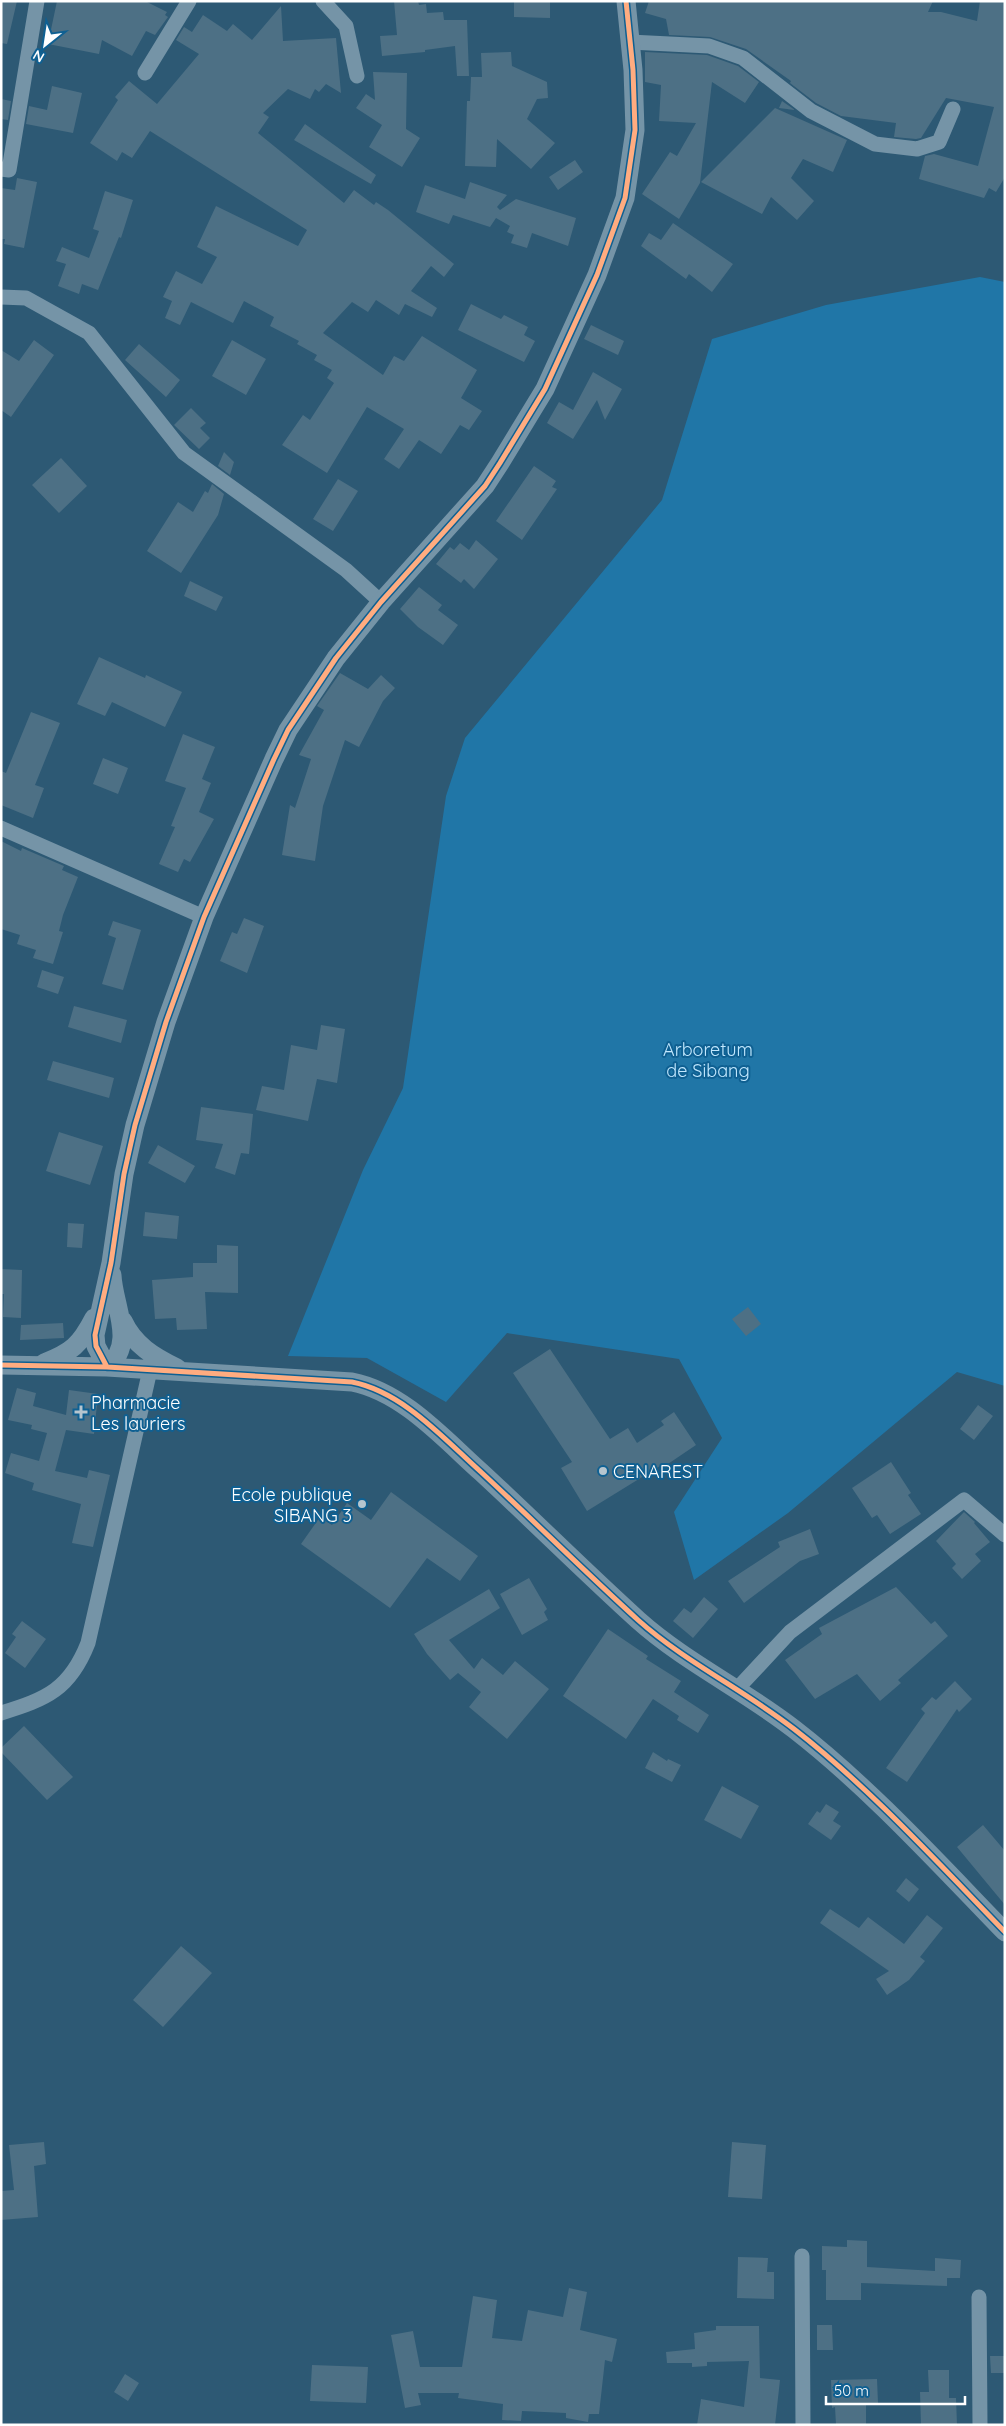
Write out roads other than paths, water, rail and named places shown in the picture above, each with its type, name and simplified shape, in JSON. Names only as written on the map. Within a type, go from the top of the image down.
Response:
[{"type":"street","points":[[1,169],[9,170],[37,1]]},
{"type":"street","points":[[145,73],[189,1]]},
{"type":"street","points":[[323,1],[346,26],[357,76]]},
{"type":"street","points":[[107,1367],[96,1346],[94,1335],[111,1264],[124,1174],[135,1125],[166,1022],[204,917],[258,792],[288,730],[319,682],[381,602],[485,486],[545,389],[600,267],[625,198],[635,130],[626,1]]},
{"type":"street","points":[[630,42],[710,46],[743,58],[811,111],[875,144],[917,149],[939,142],[953,109]]},
{"type":"street","points":[[1,297],[26,298],[89,333],[184,453],[346,570],[381,602]]},
{"type":"street","points":[[1,828],[204,917]]},
{"type":"street","points":[[107,1367],[116,1360],[123,1341],[112,1286],[111,1264]]},
{"type":"street","points":[[37,1366],[72,1350],[81,1341],[99,1308]]},
{"type":"street","points":[[118,1310],[128,1331],[141,1346],[154,1356],[184,1371]]},
{"type":"street","points":[[1,1365],[107,1367],[352,1382],[370,1386],[392,1398],[468,1460],[652,1632],[737,1688],[795,1730],[863,1790],[1005,1932]]},
{"type":"street","points":[[1,1713],[43,1698],[62,1686],[80,1665],[88,1642],[150,1370]]},
{"type":"street","points":[[737,1688],[790,1632],[964,1500],[1005,1536]]},
{"type":"street","points":[[802,2256],[803,2425]]},
{"type":"street","points":[[979,2297],[980,2425]]},
{"type":"place","name":"Pharmacie Les lauriers","points":[[81,1412]]},
{"type":"place","name":"CENAREST","points":[[603,1471]]},
{"type":"place","name":"Ecole publique SIBANG 3","points":[[362,1504]]},
{"type":"park label","name":"Arboretum de Sibang","points":[[708,1059]]}]
